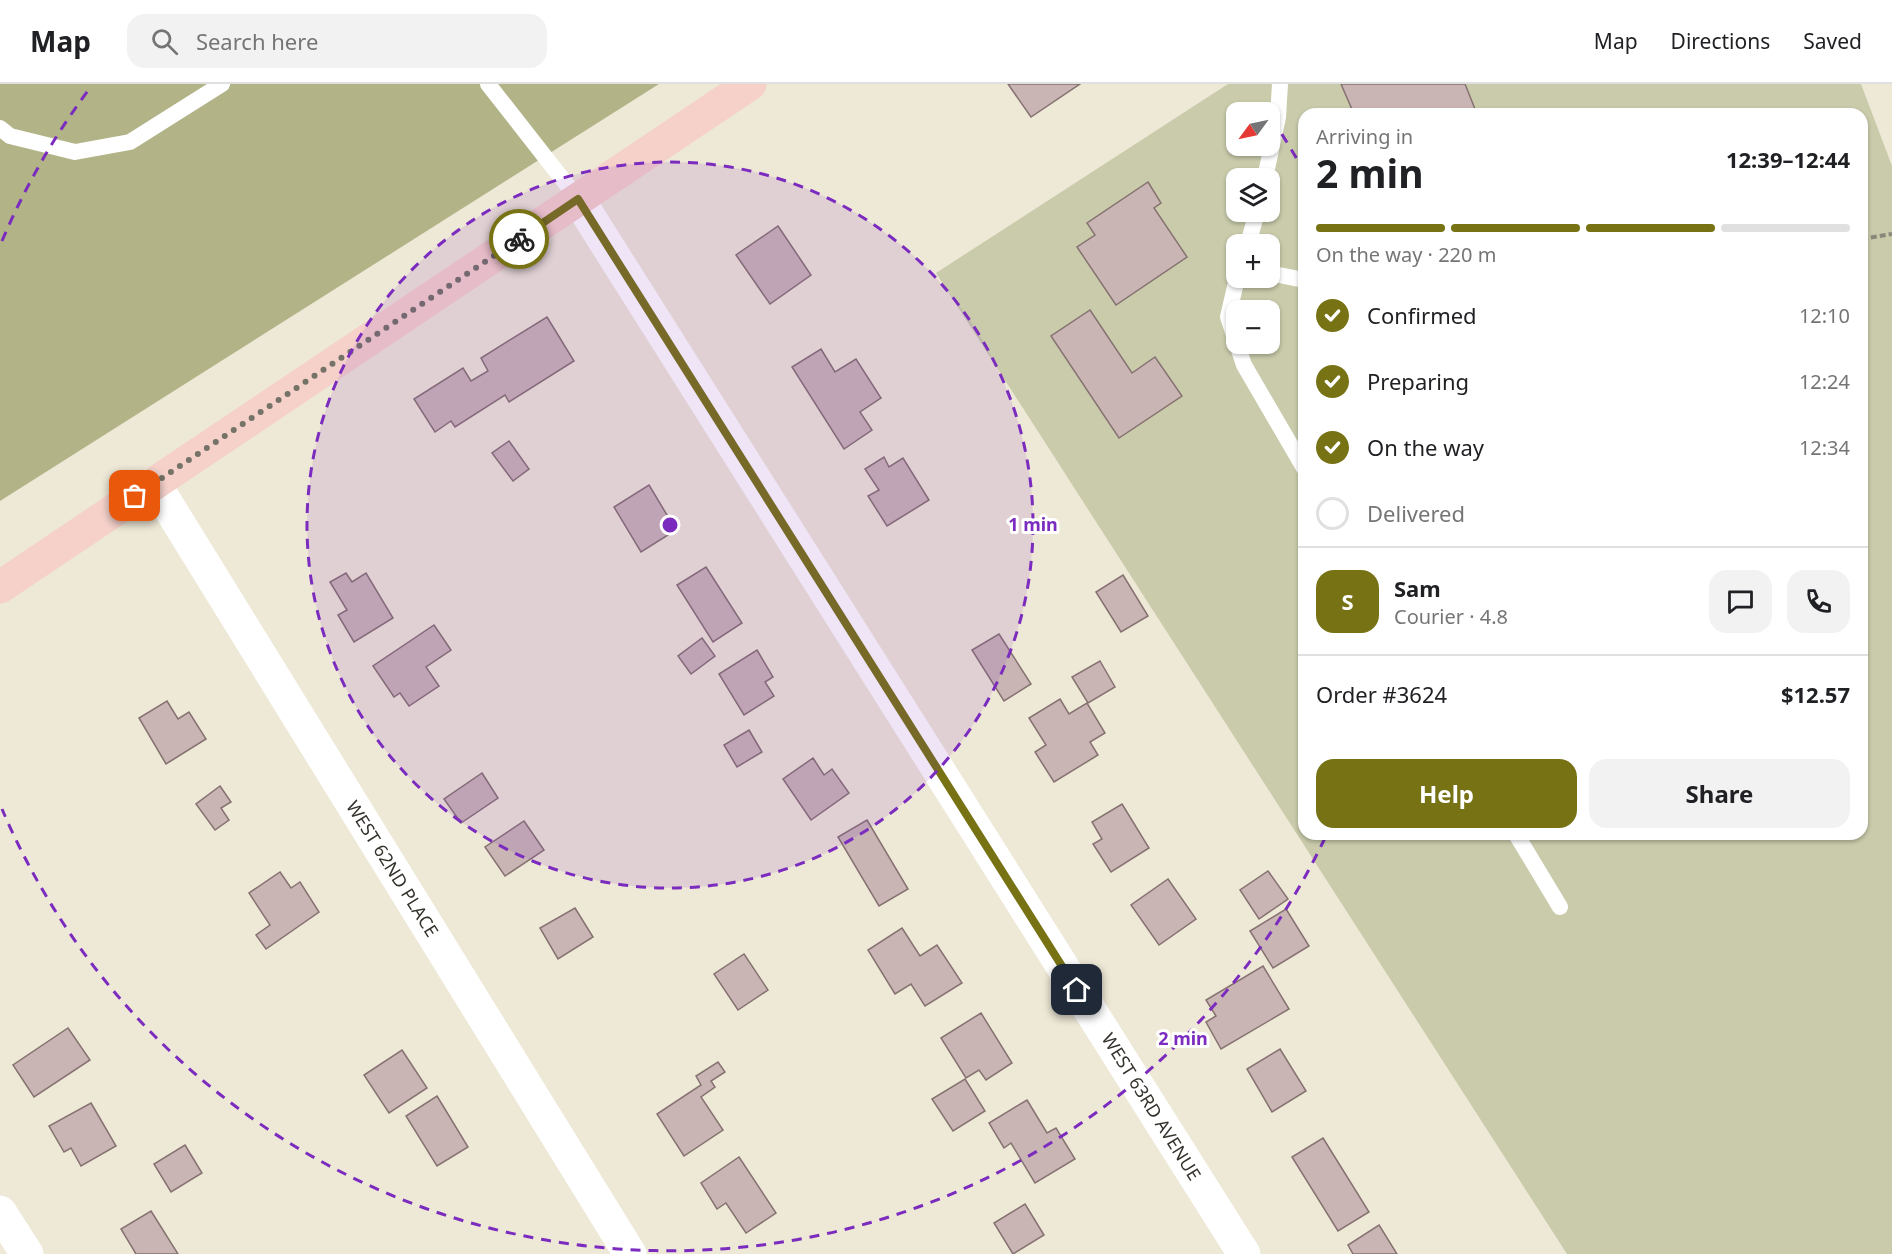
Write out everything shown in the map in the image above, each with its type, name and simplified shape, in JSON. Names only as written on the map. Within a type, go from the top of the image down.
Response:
[{"type":"street","points":[[0,587],[750,84]]},
{"type":"street","name":"WEST 63RD AVENUE","points":[[578,199],[1244,1254]]},
{"type":"street","name":"WEST 62ND PLACE","points":[[154,483],[630,1254]]},
{"type":"street","points":[[0,1212],[27,1254]]},
{"type":"lane","points":[[0,128],[10,136],[75,152],[130,142],[222,84]]},
{"type":"lane","points":[[488,84],[578,199]]},
{"type":"lane","points":[[1266,168],[1278,117],[1280,84]]},
{"type":"lane","points":[[1280,275],[1298,279]]},
{"type":"lane","points":[[1240,354],[1244,365],[1298,458]]},
{"type":"lane","points":[[1520,840],[1560,907]]},
{"type":"path","points":[[1868,238],[1892,234]]},
{"type":"green space","points":[[0,84],[659,84],[0,501]]},
{"type":"green space","points":[[1228,84],[1861,84],[1892,166],[1892,1254],[1567,1254],[1301,840],[1868,840],[1868,108],[1298,108],[1298,836],[936,273]]},
{"type":"building","points":[[1008,84],[1080,84],[1031,117]]},
{"type":"building","points":[[1341,84],[1465,84],[1475,108],[1351,108]]},
{"type":"building","points":[[1148,182],[1161,203],[1154,208],[1187,257],[1116,305],[1077,247],[1095,235],[1087,223]]},
{"type":"building","points":[[778,226],[811,275],[770,304],[736,255]]},
{"type":"building","points":[[1090,310],[1132,373],[1155,357],[1182,396],[1119,438],[1051,336]]},
{"type":"building","points":[[547,317],[574,361],[509,402],[505,395],[455,427],[451,421],[435,432],[414,399],[463,368],[471,381],[488,371],[481,358]]},
{"type":"building","points":[[821,349],[835,372],[856,359],[881,398],[860,412],[872,430],[844,449],[792,367]]},
{"type":"building","points":[[509,441],[529,469],[513,481],[492,453]]},
{"type":"building","points":[[884,457],[889,467],[903,458],[929,500],[887,526],[868,496],[879,490],[865,469]]},
{"type":"building","points":[[649,485],[676,530],[641,552],[614,507]]},
{"type":"building","points":[[706,567],[742,623],[713,642],[677,585]]},
{"type":"building","points":[[346,573],[352,582],[366,573],[393,618],[354,642],[338,615],[347,610],[330,582]]},
{"type":"building","points":[[1123,575],[1148,616],[1121,632],[1096,592]]},
{"type":"building","points":[[434,625],[451,650],[426,667],[439,686],[409,706],[400,693],[394,697],[373,666]]},
{"type":"building","points":[[999,634],[1031,684],[1004,701],[972,650]]},
{"type":"building","points":[[702,638],[715,656],[691,674],[678,656]]},
{"type":"building","points":[[757,650],[773,677],[765,682],[774,696],[744,715],[719,674]]},
{"type":"building","points":[[1100,661],[1115,687],[1088,703],[1072,677]]},
{"type":"building","points":[[1060,699],[1069,714],[1087,703],[1105,733],[1090,742],[1098,755],[1054,782],[1035,752],[1046,745],[1029,718]]},
{"type":"building","points":[[167,701],[178,719],[189,712],[206,739],[166,764],[139,718]]},
{"type":"building","points":[[749,730],[762,752],[737,767],[724,745]]},
{"type":"building","points":[[813,758],[824,775],[832,769],[849,793],[811,820],[783,779]]},
{"type":"building","points":[[482,773],[498,798],[461,823],[444,799]]},
{"type":"building","points":[[220,786],[231,802],[221,808],[229,820],[215,830],[196,804]]},
{"type":"building","points":[[1122,804],[1149,848],[1111,872],[1093,844],[1102,839],[1092,822]]},
{"type":"building","points":[[867,820],[908,889],[879,906],[838,837]]},
{"type":"building","points":[[524,821],[544,850],[505,876],[485,847]]},
{"type":"building","points":[[1268,871],[1288,899],[1259,919],[1240,890]]},
{"type":"building","points":[[280,872],[291,888],[300,882],[319,912],[266,949],[256,935],[270,925],[249,893]]},
{"type":"building","points":[[1168,879],[1196,919],[1159,945],[1131,905]]},
{"type":"building","points":[[575,908],[593,937],[558,959],[540,928]]},
{"type":"building","points":[[1286,909],[1309,946],[1273,968],[1250,931]]},
{"type":"building","points":[[902,928],[920,956],[937,945],[962,983],[925,1006],[911,984],[895,994],[868,950]]},
{"type":"building","points":[[744,954],[768,990],[738,1010],[714,974]]},
{"type":"building","points":[[1263,966],[1289,1009],[1221,1049],[1206,1022],[1216,1016],[1206,1000]]},
{"type":"building","points":[[981,1013],[1012,1063],[986,1080],[979,1070],[966,1078],[941,1038]]},
{"type":"building","points":[[68,1028],[90,1060],[34,1097],[13,1065]]},
{"type":"building","points":[[1280,1049],[1306,1091],[1272,1112],[1247,1069]]},
{"type":"building","points":[[402,1050],[427,1088],[389,1113],[364,1075]]},
{"type":"building","points":[[718,1062],[725,1072],[711,1081],[715,1087],[701,1097],[723,1130],[684,1156],[657,1114],[701,1085],[696,1076]]},
{"type":"building","points":[[965,1079],[985,1111],[953,1131],[932,1099]]},
{"type":"building","points":[[437,1096],[468,1147],[437,1166],[406,1116]]},
{"type":"building","points":[[1027,1100],[1047,1133],[1056,1128],[1075,1159],[1035,1183],[1011,1143],[1004,1148],[989,1123]]},
{"type":"building","points":[[91,1103],[116,1146],[81,1166],[71,1148],[64,1152],[49,1126]]},
{"type":"building","points":[[1323,1138],[1369,1212],[1338,1231],[1292,1157]]},
{"type":"building","points":[[185,1145],[202,1173],[171,1192],[154,1164]]},
{"type":"building","points":[[739,1157],[776,1213],[746,1233],[726,1203],[717,1209],[701,1183]]},
{"type":"building","points":[[1025,1204],[1044,1235],[1013,1254],[994,1223]]},
{"type":"building","points":[[151,1211],[178,1254],[136,1254],[121,1229]]},
{"type":"building","points":[[1379,1225],[1397,1254],[1353,1254],[1348,1245]]},
{"type":"way so far","points":[[135,496],[519,239]]},
{"type":"route","points":[[519,239],[578,199],[1077,990]]}]
